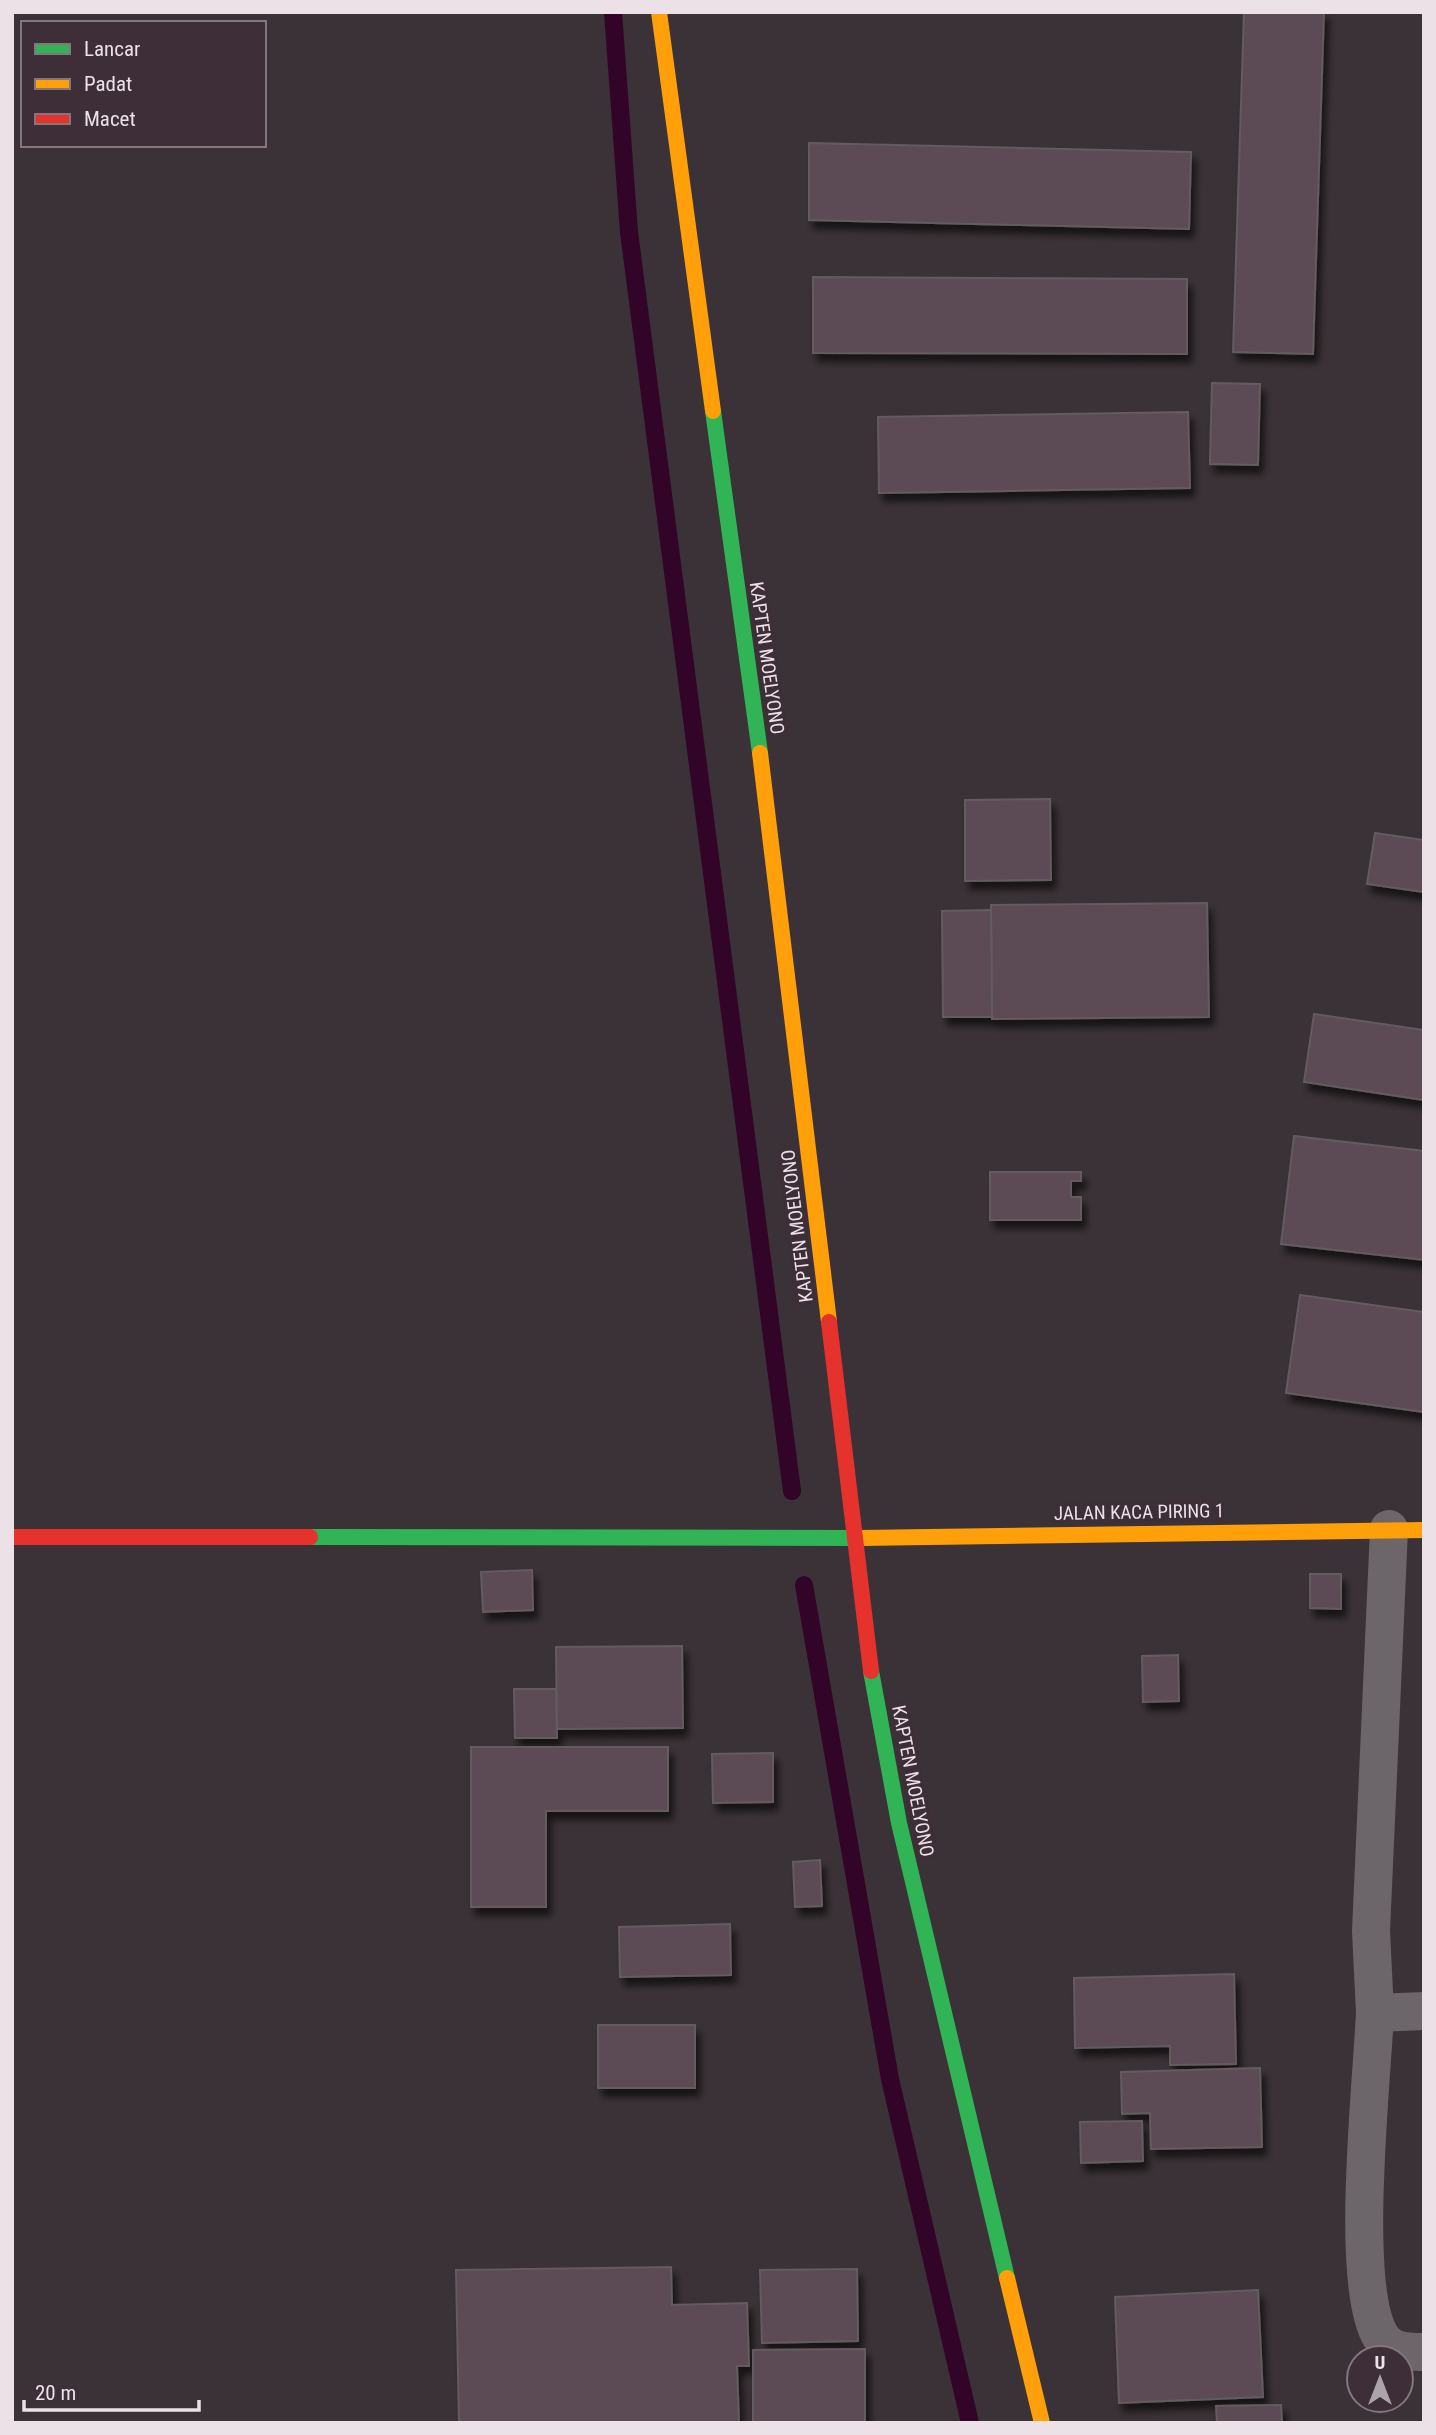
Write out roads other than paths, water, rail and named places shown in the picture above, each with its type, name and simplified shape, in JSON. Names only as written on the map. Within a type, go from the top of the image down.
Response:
[{"type":"street","name":"KAPTEN MOELYONO","points":[[659,12],[767,807],[872,1679],[899,1824],[1042,2423]]},
{"type":"street","name":"JALAN KACA PIRING 1","points":[[12,1537],[854,1538],[1407,1529]]},
{"type":"street","points":[[1407,1529],[1371,1931],[1375,2013],[1365,2213],[1365,2269],[1370,2307],[1382,2338],[1399,2352],[1424,2352]]},
{"type":"street","points":[[1375,2013],[1424,2011]]},
{"type":"waterway","points":[[613,12],[629,232],[792,1491]]},
{"type":"waterway","points":[[804,1585],[890,2079],[970,2423]]}]
